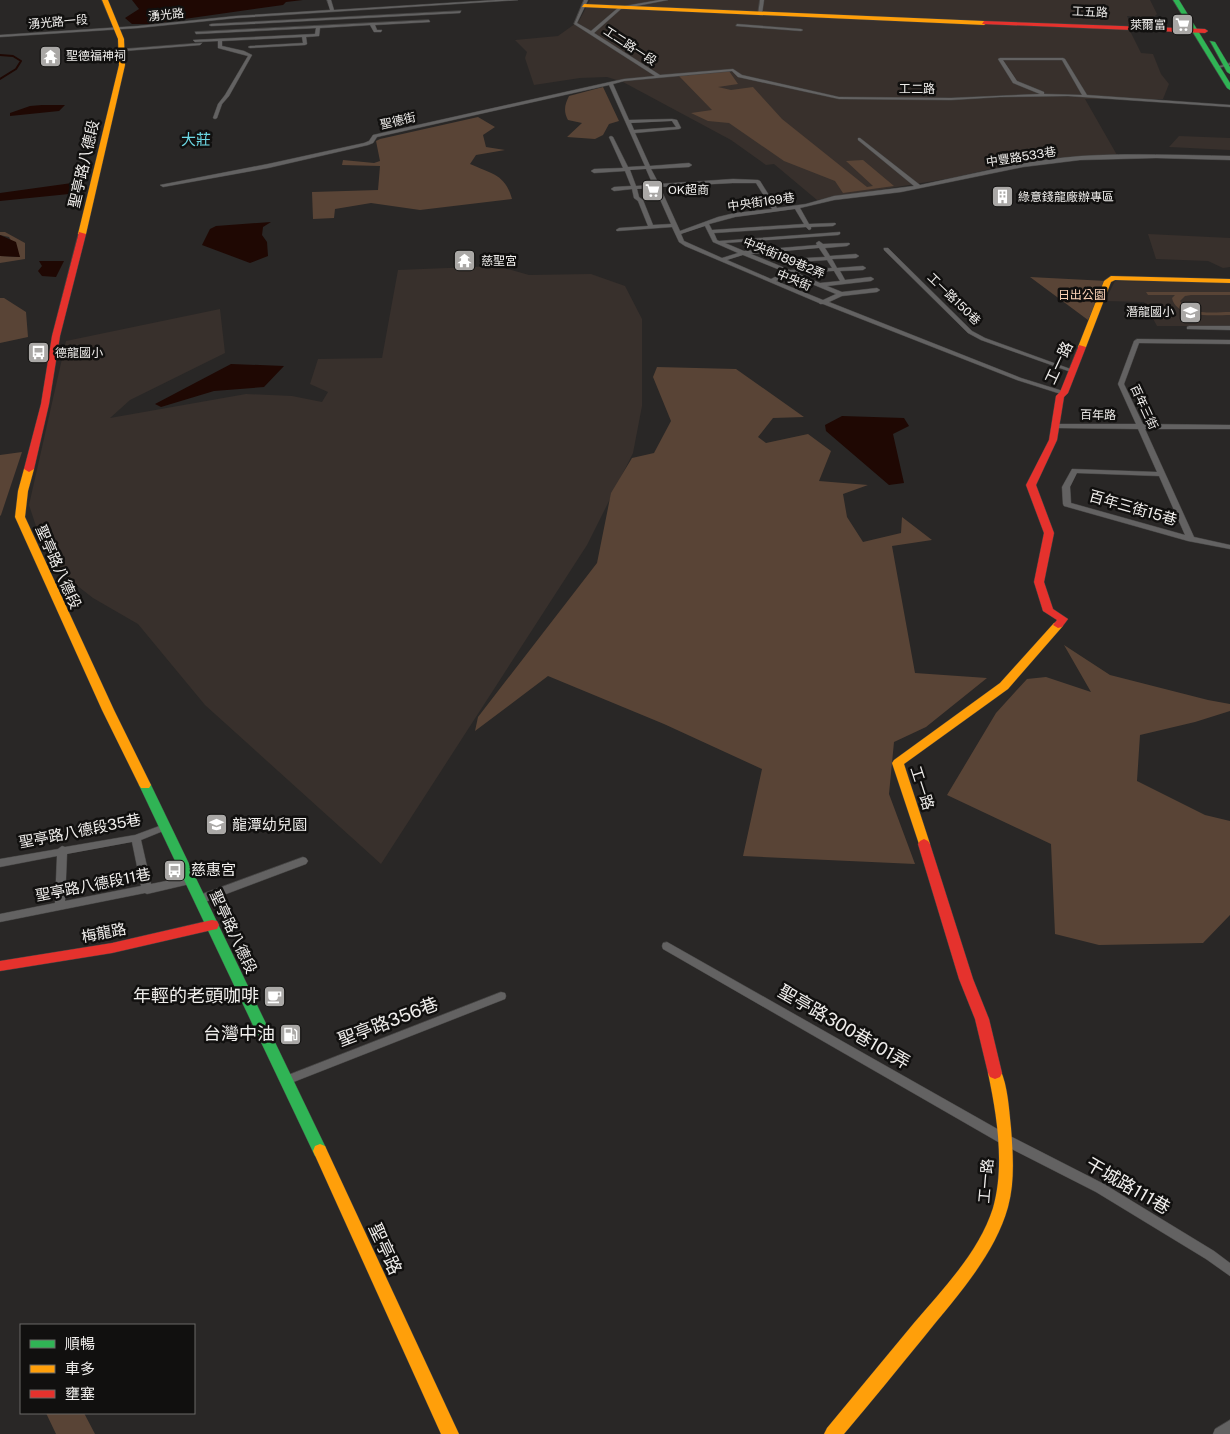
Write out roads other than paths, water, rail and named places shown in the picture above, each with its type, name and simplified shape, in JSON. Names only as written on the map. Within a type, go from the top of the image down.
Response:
[{"type":"street","name":"聖亭路八德段","points":[[105,0],[118,28],[124,50],[92,197],[56,336],[45,404],[23,491],[20,517],[108,710],[190,880],[202,898],[212,925],[287,1080]]},
{"type":"street","points":[[329,0],[332,10]]},
{"type":"street","name":"湧光路","points":[[118,28],[197,24],[332,10],[516,0]]},
{"type":"street","name":"工二路一段","points":[[592,33],[620,8],[666,0]]},
{"type":"street","points":[[760,14],[762,0]]},
{"type":"street","name":"工二路一段","points":[[585,3],[575,23],[658,76]]},
{"type":"street","name":"工五路","points":[[585,3],[620,8],[741,14],[1201,30]]},
{"type":"street","points":[[1183,4],[1226,67],[1230,88]]},
{"type":"street","points":[[361,9],[363,24]]},
{"type":"street","points":[[195,43],[197,24],[280,22],[460,12]]},
{"type":"street","points":[[280,14],[280,36]]},
{"type":"street","points":[[741,14],[737,26],[801,30]]},
{"type":"street","points":[[196,33],[429,21]]},
{"type":"street","points":[[372,24],[375,31],[381,30]]},
{"type":"street","points":[[124,50],[280,36],[317,35],[318,27]]},
{"type":"street","name":"湧光路一段","points":[[0,36],[118,28]]},
{"type":"street","points":[[250,47],[305,44],[304,36]]},
{"type":"street","points":[[215,118],[220,104],[228,96],[250,55],[226,50],[220,47],[220,41]]},
{"type":"street","points":[[1046,95],[1015,82],[1000,59],[1063,59],[1085,96]]},
{"type":"street","name":"工二路","points":[[610,83],[658,76],[733,70],[740,76],[839,98],[951,99],[1046,95],[1230,106]]},
{"type":"street","name":"中央街","points":[[610,83],[682,242],[822,303],[995,368],[1035,386],[1064,393]]},
{"type":"street","name":"聖德街","points":[[163,186],[268,166],[366,144],[371,142],[375,136],[610,83]]},
{"type":"street","points":[[628,122],[672,120],[675,121],[679,128],[632,132]]},
{"type":"street","points":[[611,137],[620,153],[635,188],[637,198],[651,226]]},
{"type":"street","points":[[860,139],[918,186]]},
{"type":"street","name":"中豐路533巷","points":[[818,203],[834,198],[918,186],[1023,164],[1080,158],[1156,156],[1230,158]]},
{"type":"street","points":[[594,171],[689,165]]},
{"type":"street","points":[[614,189],[758,182],[776,210]]},
{"type":"street","name":"中央街169巷","points":[[678,233],[735,215],[818,203]]},
{"type":"street","points":[[796,207],[843,281]]},
{"type":"street","points":[[706,223],[715,241],[718,242],[838,233]]},
{"type":"street","points":[[712,232],[833,224]]},
{"type":"street","points":[[619,230],[675,225]]},
{"type":"street","points":[[767,228],[791,272]]},
{"type":"street","name":"中央街189巷2弄","points":[[718,242],[841,294]]},
{"type":"street","points":[[721,260],[744,253],[847,244]]},
{"type":"street","name":"工一路150巷","points":[[886,248],[970,332],[983,339],[1073,371]]},
{"type":"street","points":[[786,261],[856,256]]},
{"type":"street","points":[[770,281],[791,272],[864,268]]},
{"type":"street","name":"工一路","points":[[833,1434],[943,1301],[981,1248],[1000,1209],[1004,1190],[1004,1139],[1000,1093],[982,1019],[966,979],[898,762],[1004,686],[1063,619],[1048,611],[1039,582],[1049,533],[1031,485],[1053,440],[1060,396],[1064,393],[1108,281],[1114,278],[1230,281]]},
{"type":"street","points":[[818,285],[871,279]]},
{"type":"street","points":[[822,303],[841,294],[877,290]]},
{"type":"street","points":[[1189,328],[1230,328]]},
{"type":"street","name":"百年三街","points":[[1191,539],[1121,384],[1137,341],[1200,342]]},
{"type":"street","points":[[1200,342],[1230,342]]},
{"type":"street","name":"百年路","points":[[1056,426],[1230,427]]},
{"type":"street","name":"百年三街15巷","points":[[1161,474],[1075,471],[1066,487],[1067,504],[1191,539]]},
{"type":"street","points":[[1191,539],[1230,547]]},
{"type":"street","name":"聖亭路八德段35巷","points":[[0,863],[62,850],[136,838],[165,828]]},
{"type":"street","points":[[136,838],[147,890]]},
{"type":"street","points":[[60,907],[62,850]]},
{"type":"street","points":[[202,898],[302,861]]},
{"type":"street","name":"聖亭路八德段11巷","points":[[0,918],[190,880]]},
{"type":"street","name":"梅龍路","points":[[0,966],[112,948],[212,925]]},
{"type":"street","name":"聖亭路300巷101弄","points":[[666,946],[1004,1139]]},
{"type":"street","name":"聖亭路356巷","points":[[287,1080],[501,996]]},
{"type":"street","name":"聖亭路","points":[[287,1080],[450,1434]]},
{"type":"street","name":"干城路111巷","points":[[1004,1139],[1100,1188],[1210,1255],[1230,1270]]},
{"type":"street","points":[[1220,1434],[1230,1427]]},
{"type":"waterway","points":[[0,55],[13,56],[21,61],[16,69],[0,79]]},
{"type":"place","name":"萊爾富","points":[[1182,25]]},
{"type":"place","name":"聖德福神祠","points":[[50,56]]},
{"type":"place","name":"OK超商","points":[[652,190]]},
{"type":"place","name":"綠意錢龍廠辦專區","points":[[1002,197]]},
{"type":"place","name":"慈聖宮","points":[[465,261]]},
{"type":"place","name":"潛龍國小","points":[[1190,312]]},
{"type":"place","name":"德龍國小","points":[[39,353]]},
{"type":"place","name":"龍潭幼兒園","points":[[216,825]]},
{"type":"place","name":"慈惠宮","points":[[175,870]]},
{"type":"place","name":"年輕的老頭咖啡","points":[[275,996]]},
{"type":"place","name":"台灣中油","points":[[291,1034]]},
{"type":"district","name":"大莊","points":[[196,140]]},
{"type":"park label","name":"日出公園","points":[[1082,295]]}]
